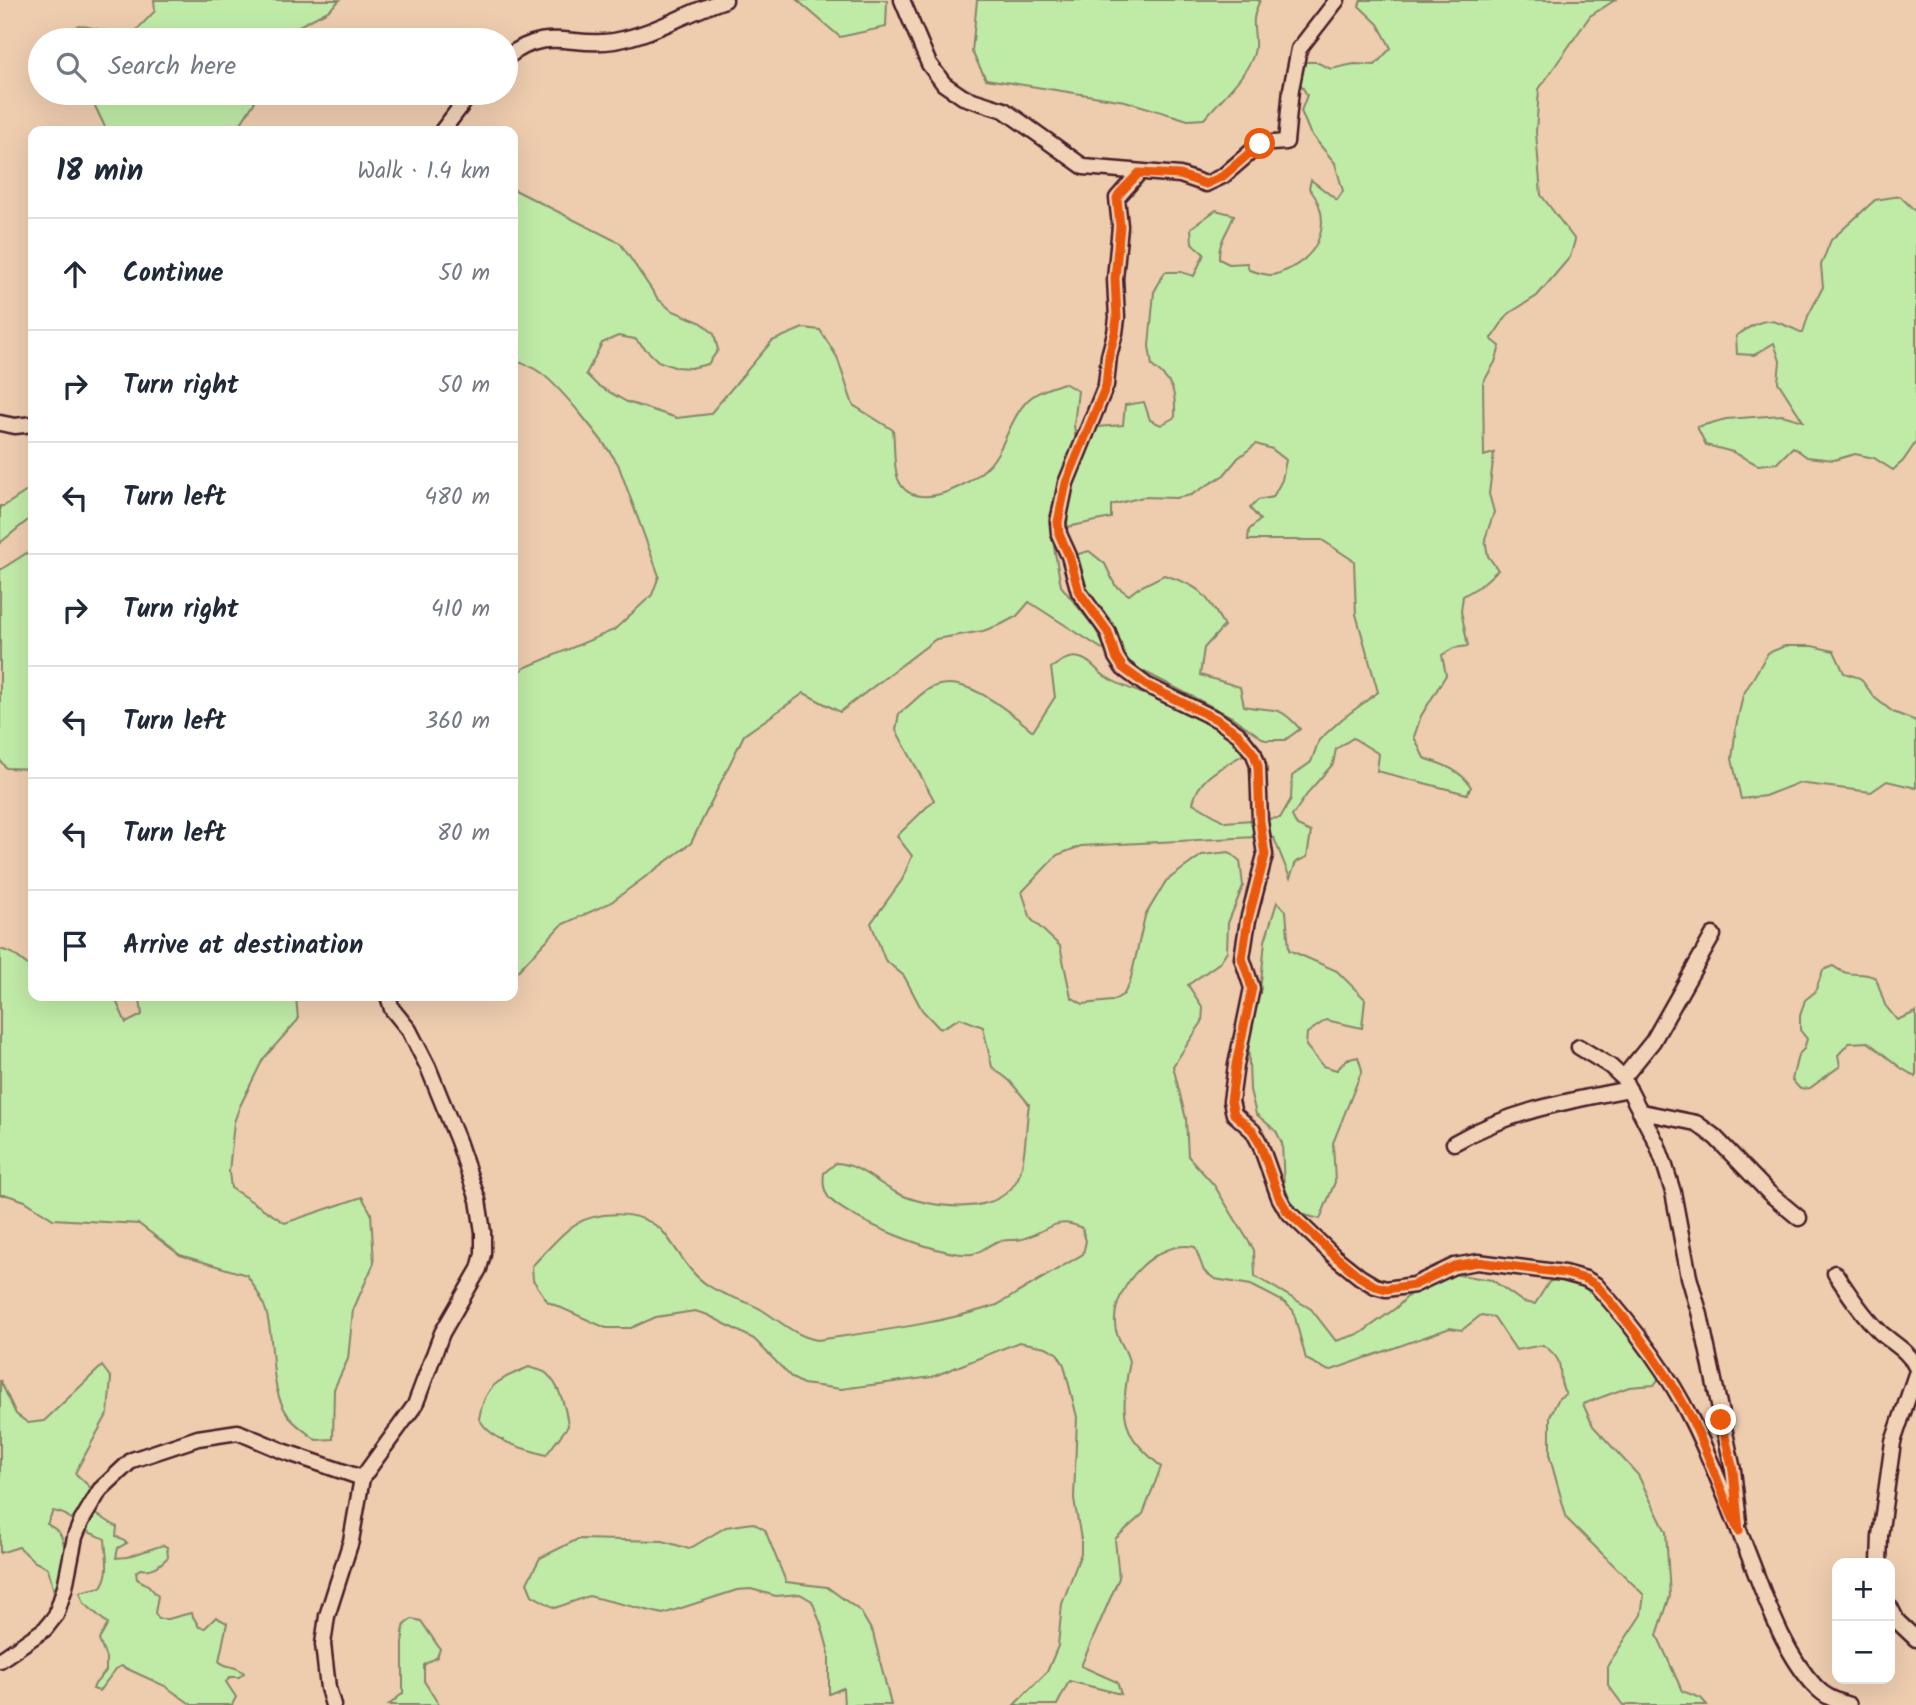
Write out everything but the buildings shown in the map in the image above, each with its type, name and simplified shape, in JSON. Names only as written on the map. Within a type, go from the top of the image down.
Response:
[{"type":"street","points":[[518,52],[541,40],[613,41],[647,32],[725,0]]},
{"type":"street","points":[[902,0],[929,64],[944,84],[963,97],[1004,110],[1084,167],[1180,175],[1206,184],[1223,176],[1260,144],[1286,142],[1291,89],[1299,49],[1337,0]]},
{"type":"street","points":[[446,126],[462,105]]},
{"type":"street","points":[[1139,173],[1117,198],[1120,226],[1115,279],[1117,318],[1106,386],[1066,483],[1058,522],[1059,534],[1069,556],[1079,592],[1108,632],[1116,657],[1123,668],[1146,685],[1218,720],[1238,734],[1254,754],[1258,766],[1260,821],[1265,855],[1248,920],[1242,958],[1252,988],[1234,1077],[1231,1101],[1234,1114],[1253,1131],[1287,1211],[1335,1256],[1375,1286],[1386,1289],[1414,1285],[1454,1266],[1478,1262],[1564,1273],[1586,1279],[1596,1285],[1643,1343],[1674,1388],[1706,1450],[1771,1613],[1801,1668],[1817,1688],[1849,1705]]},
{"type":"street","points":[[0,423],[15,426],[28,425]]},
{"type":"street","points":[[1454,1143],[1486,1125],[1626,1083],[1713,935]]},
{"type":"street","points":[[333,1705],[328,1688],[323,1644],[327,1616],[351,1541],[362,1478],[415,1405],[442,1334],[479,1269],[483,1254],[484,1232],[478,1200],[458,1140],[428,1067],[409,1030],[392,1009],[390,1001]]},
{"type":"street","points":[[1579,1047],[1610,1066],[1626,1083],[1657,1144],[1673,1192],[1689,1277],[1700,1315],[1733,1470],[1739,1531]]},
{"type":"street","points":[[1642,1112],[1696,1123],[1715,1137],[1769,1193],[1799,1218]]},
{"type":"street","points":[[1835,1273],[1857,1306],[1882,1333],[1907,1353],[1916,1367]]},
{"type":"street","points":[[1879,1558],[1893,1442],[1900,1415],[1915,1381]]},
{"type":"street","points":[[0,1660],[44,1629],[55,1615],[81,1522],[100,1490],[132,1460],[198,1438],[238,1432],[282,1451],[362,1478]]},
{"type":"street","points":[[1895,1617],[1916,1639]]},
{"type":"green space","points":[[154,0],[340,0],[328,11],[295,28],[139,28],[155,11]]},
{"type":"green space","points":[[797,0],[887,0],[886,27],[840,37]]},
{"type":"green space","points":[[977,0],[1260,0],[1254,20],[1255,48],[1248,66],[1204,119],[1188,120],[1125,101],[986,79],[972,52]]},
{"type":"green space","points":[[1361,0],[1615,0],[1590,16],[1539,89],[1536,132],[1541,195],[1575,240],[1570,257],[1537,296],[1508,314],[1491,339],[1500,346],[1495,362],[1483,383],[1484,456],[1494,453],[1489,494],[1494,512],[1485,539],[1488,556],[1498,570],[1480,586],[1463,596],[1461,611],[1468,646],[1454,648],[1442,655],[1446,675],[1421,716],[1414,737],[1424,758],[1457,772],[1471,787],[1467,794],[1377,771],[1379,754],[1353,738],[1336,749],[1333,764],[1292,816],[1297,826],[1311,832],[1307,857],[1296,862],[1290,878],[1274,838],[1081,846],[1057,855],[1022,892],[1031,919],[1060,946],[1071,997],[1083,1004],[1112,1001],[1124,994],[1130,982],[1145,916],[1166,881],[1202,855],[1229,852],[1240,861],[1243,886],[1228,923],[1227,951],[1219,963],[1188,985],[1203,1008],[1202,1022],[1173,1066],[1186,1119],[1188,1156],[1214,1185],[1254,1250],[1255,1276],[1311,1309],[1336,1341],[1361,1333],[1396,1308],[1426,1278],[1452,1274],[1492,1280],[1523,1302],[1535,1304],[1549,1282],[1574,1272],[1625,1316],[1662,1374],[1654,1385],[1629,1387],[1583,1404],[1593,1426],[1638,1475],[1666,1532],[1670,1596],[1657,1635],[1682,1691],[1701,1698],[1707,1705],[1623,1705],[1608,1685],[1608,1665],[1641,1615],[1644,1595],[1567,1519],[1550,1458],[1550,1416],[1559,1398],[1566,1394],[1562,1387],[1557,1358],[1543,1345],[1516,1350],[1494,1317],[1481,1315],[1462,1330],[1450,1328],[1329,1371],[1306,1359],[1293,1310],[1284,1302],[1251,1285],[1215,1279],[1204,1271],[1195,1247],[1181,1246],[1166,1250],[1140,1268],[1121,1294],[1116,1309],[1116,1329],[1129,1364],[1125,1415],[1135,1440],[1161,1467],[1143,1514],[1115,1539],[1119,1578],[1081,1666],[1117,1682],[1121,1694],[1069,1681],[1057,1705],[1014,1705],[1047,1672],[1058,1646],[1062,1604],[1081,1553],[1074,1499],[1077,1417],[1064,1365],[1057,1353],[1046,1347],[1019,1342],[932,1377],[841,1389],[803,1384],[792,1378],[754,1339],[695,1311],[656,1317],[631,1328],[606,1328],[548,1302],[533,1280],[532,1266],[560,1237],[580,1222],[592,1217],[618,1214],[644,1219],[664,1233],[689,1268],[709,1286],[756,1307],[796,1332],[818,1340],[931,1322],[997,1305],[1083,1254],[1086,1241],[1082,1228],[1065,1223],[1022,1239],[996,1242],[972,1254],[940,1250],[897,1236],[856,1217],[829,1198],[826,1192],[824,1173],[836,1163],[860,1170],[889,1189],[911,1199],[946,1206],[983,1204],[999,1198],[1012,1188],[1024,1157],[1029,1104],[1010,1081],[992,1067],[983,1027],[960,1018],[940,1029],[922,1010],[904,976],[885,960],[871,923],[902,880],[912,856],[897,836],[934,800],[896,730],[899,713],[933,687],[959,685],[986,697],[1033,731],[1055,697],[1051,668],[1068,658],[1084,659],[1106,677],[1124,686],[1200,716],[1233,738],[1246,753],[1206,779],[1193,803],[1225,822],[1280,818],[1291,799],[1292,776],[1311,762],[1319,740],[1378,692],[1356,614],[1354,561],[1322,540],[1248,540],[1249,530],[1260,520],[1250,508],[1258,500],[1273,497],[1282,480],[1286,460],[1272,449],[1256,444],[1238,458],[1224,475],[1191,495],[1176,498],[1143,497],[1111,505],[1111,518],[1067,527],[1069,497],[1097,427],[1123,425],[1125,405],[1144,402],[1150,420],[1161,425],[1175,417],[1172,387],[1152,366],[1149,346],[1154,292],[1165,272],[1181,272],[1194,276],[1204,254],[1192,243],[1191,228],[1216,210],[1234,215],[1222,242],[1219,259],[1229,264],[1247,263],[1249,270],[1273,275],[1299,263],[1316,245],[1322,223],[1321,211],[1309,188],[1311,180],[1337,200],[1343,191],[1335,163],[1310,133],[1301,111],[1307,95],[1300,83],[1305,62],[1316,62],[1331,69],[1354,64],[1375,65],[1391,48],[1378,24],[1359,6]]},
{"type":"green space","points":[[94,105],[253,105],[239,126],[105,126]]},
{"type":"green space","points":[[518,192],[620,243],[658,299],[671,310],[702,323],[714,334],[718,350],[708,364],[691,368],[674,367],[658,361],[635,339],[618,336],[602,343],[586,374],[597,385],[627,402],[677,418],[710,414],[772,341],[803,328],[820,330],[837,357],[853,405],[893,430],[898,479],[906,490],[917,496],[931,496],[961,486],[986,468],[994,459],[1026,402],[1044,390],[1064,383],[1078,391],[1074,425],[1076,441],[1049,519],[1061,586],[1095,628],[1107,652],[1029,602],[1017,616],[1002,624],[983,631],[936,639],[840,712],[804,693],[744,735],[691,843],[610,903],[561,925],[518,971],[518,674],[524,668],[614,630],[652,595],[659,576],[618,464],[558,388],[538,371],[518,361]]},
{"type":"green space","points":[[1900,196],[1916,212],[1916,442],[1903,461],[1893,470],[1874,458],[1855,454],[1834,460],[1807,457],[1793,447],[1777,463],[1758,465],[1733,452],[1706,445],[1697,427],[1726,419],[1782,415],[1803,421],[1778,382],[1780,361],[1774,343],[1754,355],[1737,354],[1736,336],[1768,321],[1803,333],[1808,316],[1823,287],[1821,265],[1831,240],[1875,200]]},
{"type":"green space","points":[[28,490],[28,520],[0,543],[0,506]]},
{"type":"green space","points":[[1089,551],[1105,564],[1115,585],[1129,595],[1164,575],[1186,583],[1201,593],[1224,626],[1204,648],[1200,675],[1240,687],[1244,706],[1280,712],[1300,729],[1285,740],[1265,740],[1232,717],[1141,670],[1125,658],[1117,638],[1084,587],[1075,555]]},
{"type":"green space","points":[[28,552],[28,769],[6,768],[0,760],[0,570]]},
{"type":"green space","points":[[1785,646],[1812,646],[1834,651],[1844,673],[1860,678],[1875,698],[1893,712],[1916,721],[1916,788],[1887,781],[1871,792],[1798,783],[1765,796],[1741,799],[1732,759],[1743,695],[1768,653]]},
{"type":"green space","points":[[1277,902],[1286,911],[1289,950],[1337,971],[1365,999],[1362,1028],[1326,1020],[1307,1033],[1306,1046],[1323,1066],[1337,1070],[1346,1060],[1358,1057],[1362,1070],[1333,1143],[1335,1182],[1320,1219],[1285,1210],[1282,1143],[1276,1131],[1256,1114],[1250,1090],[1248,1035],[1261,982],[1265,941]]},
{"type":"green space","points":[[0,949],[12,953],[28,965],[28,1001],[116,1001],[126,1023],[142,1015],[140,1001],[296,1001],[298,1020],[263,1059],[240,1106],[234,1122],[229,1172],[231,1188],[285,1223],[362,1197],[371,1213],[374,1263],[353,1310],[348,1359],[334,1389],[333,1439],[316,1440],[291,1419],[283,1407],[275,1380],[269,1321],[259,1295],[247,1275],[180,1255],[139,1224],[53,1219],[25,1201],[0,1195]]},
{"type":"green space","points":[[1833,966],[1845,973],[1865,974],[1876,978],[1885,1005],[1897,1020],[1916,1012],[1916,1077],[1868,1042],[1849,1043],[1838,1055],[1840,1066],[1810,1088],[1800,1089],[1792,1080],[1798,1055],[1804,1049],[1807,1039],[1800,1030],[1800,1016],[1805,1000],[1815,992],[1823,970]]},
{"type":"green space","points":[[102,1366],[111,1378],[108,1413],[75,1473],[94,1491],[93,1512],[117,1527],[116,1536],[127,1543],[118,1548],[116,1558],[163,1545],[167,1547],[168,1557],[162,1563],[136,1572],[137,1579],[148,1585],[158,1596],[155,1613],[159,1619],[191,1613],[199,1627],[205,1628],[216,1617],[227,1623],[219,1661],[244,1673],[239,1677],[230,1677],[226,1682],[236,1697],[232,1705],[192,1705],[165,1686],[121,1666],[99,1691],[93,1689],[106,1671],[106,1658],[99,1640],[108,1624],[84,1603],[80,1592],[101,1587],[104,1581],[107,1564],[105,1539],[86,1531],[67,1516],[53,1511],[47,1524],[59,1533],[64,1548],[64,1565],[55,1596],[48,1568],[35,1562],[19,1547],[0,1553],[0,1380],[16,1414],[28,1423],[44,1421]]},
{"type":"green space","points":[[529,1367],[544,1372],[551,1378],[566,1412],[568,1426],[546,1455],[500,1439],[479,1419],[485,1398],[495,1384]]},
{"type":"green space","points":[[753,1523],[765,1530],[786,1582],[827,1587],[860,1611],[873,1633],[891,1705],[844,1705],[843,1688],[829,1694],[829,1653],[822,1627],[812,1601],[800,1594],[776,1596],[751,1589],[737,1590],[663,1614],[589,1596],[555,1608],[532,1595],[527,1583],[540,1558],[578,1539],[663,1541],[689,1549],[726,1527]]},
{"type":"green space","points":[[412,1619],[421,1621],[440,1649],[437,1657],[424,1665],[424,1681],[439,1705],[389,1705],[403,1693],[403,1632],[405,1624]]},
{"type":"route","points":[[1260,144],[1223,176],[1206,184],[1180,175],[1139,173],[1119,194],[1119,248],[1115,279],[1117,318],[1106,386],[1066,483],[1058,522],[1059,534],[1069,556],[1079,592],[1108,632],[1116,657],[1123,668],[1146,685],[1218,720],[1238,734],[1254,754],[1258,766],[1260,821],[1265,855],[1248,920],[1242,958],[1252,988],[1236,1065],[1231,1101],[1234,1114],[1253,1131],[1287,1211],[1335,1256],[1375,1286],[1386,1289],[1414,1285],[1454,1266],[1478,1262],[1564,1273],[1586,1279],[1596,1285],[1660,1365],[1674,1388],[1706,1450],[1739,1531],[1733,1470],[1721,1420]]}]
